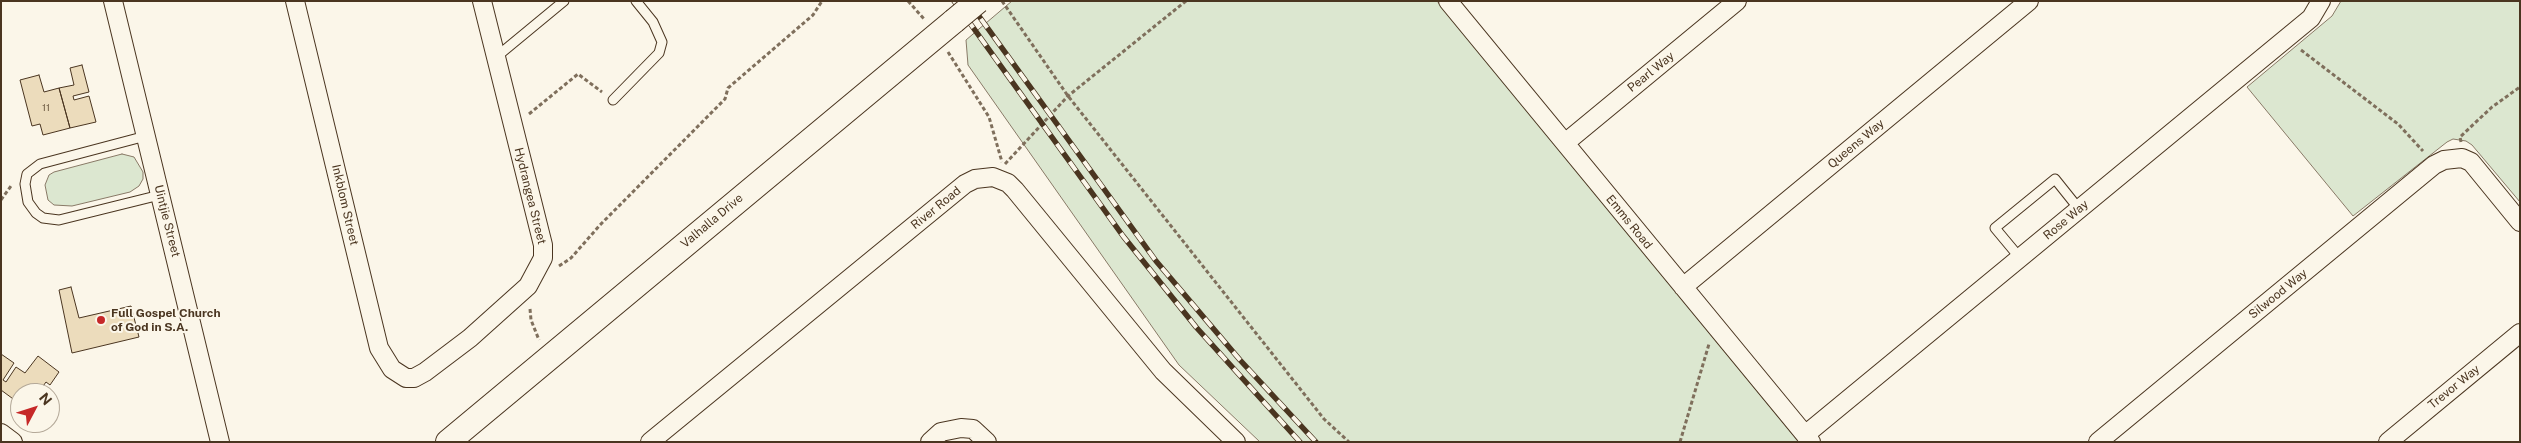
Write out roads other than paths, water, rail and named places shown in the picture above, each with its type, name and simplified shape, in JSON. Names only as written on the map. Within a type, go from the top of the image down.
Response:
[{"type":"main road","name":"Valhalla Drive","points":[[448,442],[978,1]]},
{"type":"street","name":"Uintjie Street","points":[[113,1],[220,442]]},
{"type":"street","name":"Inkblom Street","points":[[295,1],[379,348],[398,375],[414,378],[425,372],[470,338],[532,279]]},
{"type":"street","name":"Hydrangea Street","points":[[482,1],[543,245],[543,258],[532,279]]},
{"type":"street","name":"Emms Road","points":[[1448,1],[1808,439]]},
{"type":"street","name":"Pearl Way","points":[[1565,143],[1737,1]]},
{"type":"street","name":"Queens Way","points":[[1683,287],[2029,1]]},
{"type":"street","name":"Rose Way","points":[[1808,439],[2020,258],[2310,18],[2321,1]]},
{"type":"street","name":"Silwood Way","points":[[2098,442],[2434,165],[2444,160],[2462,158],[2471,162],[2520,222]]},
{"type":"street","name":"River Road","points":[[650,442],[965,184],[985,177],[1000,178],[1015,190],[1163,372],[1236,442]]},
{"type":"street","name":"Trevor Way","points":[[2388,442],[2520,333]]},
{"type":"street","points":[[930,442],[941,432],[961,428],[973,429],[987,442]]},
{"type":"street","points":[[1,433],[13,442]]},
{"type":"lane","points":[[495,58],[564,1]]},
{"type":"lane","points":[[613,100],[659,54],[662,42],[653,22],[636,1]]},
{"type":"lane","points":[[146,136],[40,164],[28,174],[25,184],[28,202],[36,213],[43,218],[59,220],[160,196]]},
{"type":"lane","points":[[2020,258],[1995,228],[2054,178],[2079,209]]},
{"type":"railway","points":[[954,1],[1123,236],[1196,327],[1300,442]]},
{"type":"railway","points":[[968,1],[1156,261],[1240,360],[1316,442]]},
{"type":"place","name":"Full Gospel Church of God in S.A.","points":[[101,320]]}]
